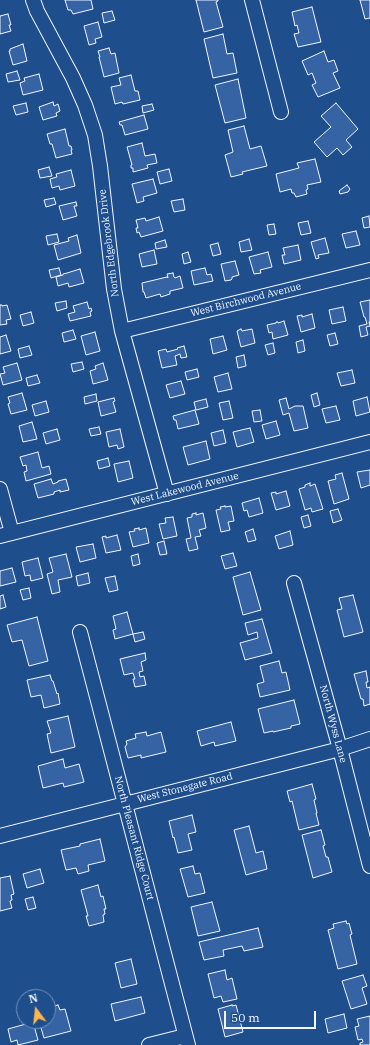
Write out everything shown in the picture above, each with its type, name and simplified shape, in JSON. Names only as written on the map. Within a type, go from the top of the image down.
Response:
[{"type":"street","name":"North Edgebrook Drive","points":[[33,0],[37,11],[82,98],[94,135],[100,166],[114,289],[122,331],[167,494]]},
{"type":"street","points":[[252,0],[281,112]]},
{"type":"street","name":"West Birchwood Avenue","points":[[122,331],[370,270]]},
{"type":"street","name":"West Lakewood Avenue","points":[[6,535],[370,442]]},
{"type":"street","points":[[0,489],[6,535]]},
{"type":"street","name":"North Wyss Lane","points":[[294,583],[340,749],[370,866]]},
{"type":"street","name":"North Pleasant Ridge Court","points":[[80,632],[187,1040]]},
{"type":"street","name":"West Stonegate Road","points":[[0,836],[370,740]]},
{"type":"street","points":[[149,1045],[187,1040]]},
{"type":"building","points":[[65,0],[91,0],[93,9],[73,14],[71,10],[68,10]]},
{"type":"building","points":[[196,0],[218,0],[216,2],[223,27],[204,32]]},
{"type":"building","points":[[360,0],[370,0],[370,18],[365,19]]},
{"type":"building","points":[[312,7],[321,42],[298,47],[294,34],[299,33],[297,25],[295,26],[292,12]]},
{"type":"building","points":[[112,11],[115,20],[104,23],[102,13]]},
{"type":"building","points":[[8,14],[11,31],[0,34],[0,16]]},
{"type":"building","points":[[98,22],[102,37],[95,39],[96,43],[89,45],[84,26]]},
{"type":"building","points":[[223,34],[227,54],[233,53],[237,73],[213,78],[204,39]]},
{"type":"building","points":[[23,44],[27,61],[13,65],[9,51],[10,49]]},
{"type":"building","points":[[109,48],[111,54],[115,53],[119,73],[104,77],[98,51]]},
{"type":"building","points":[[324,51],[328,62],[334,60],[338,71],[333,73],[340,88],[318,97],[312,85],[316,83],[312,73],[308,75],[302,61]]},
{"type":"building","points":[[17,71],[20,80],[8,82],[6,74]]},
{"type":"building","points":[[39,74],[43,90],[23,95],[20,83],[25,81],[24,78]]},
{"type":"building","points":[[131,75],[135,91],[138,91],[140,100],[123,104],[122,102],[115,104],[111,87],[121,85],[119,78]]},
{"type":"building","points":[[238,79],[246,118],[225,123],[215,85]]},
{"type":"building","points":[[53,102],[54,106],[58,104],[60,111],[56,113],[57,116],[43,120],[39,107]]},
{"type":"building","points":[[26,103],[28,112],[16,115],[13,106]]},
{"type":"building","points":[[336,103],[358,129],[346,140],[352,147],[343,155],[337,148],[327,157],[314,142],[331,127],[321,116]]},
{"type":"building","points":[[152,104],[154,110],[143,113],[142,106]]},
{"type":"building","points":[[144,115],[148,129],[125,135],[122,125],[120,125],[119,122]]},
{"type":"building","points":[[244,126],[250,149],[261,146],[267,166],[242,172],[243,174],[231,177],[225,155],[233,152],[228,130]]},
{"type":"building","points":[[65,129],[72,154],[56,158],[47,134]]},
{"type":"building","points":[[142,143],[145,156],[155,154],[157,163],[147,165],[148,168],[133,172],[127,147]]},
{"type":"building","points":[[315,159],[321,182],[307,185],[307,194],[296,197],[294,193],[292,193],[291,189],[280,192],[276,174],[299,168],[297,163]]},
{"type":"building","points":[[49,167],[52,176],[40,178],[38,170]]},
{"type":"building","points":[[169,169],[172,181],[160,184],[157,172]]},
{"type":"building","points":[[71,170],[75,186],[60,190],[59,186],[52,188],[50,179],[57,177],[56,174]]},
{"type":"building","points":[[153,179],[157,193],[143,197],[144,201],[137,203],[132,184]]},
{"type":"building","points":[[347,185],[350,189],[348,192],[340,194],[339,191]]},
{"type":"building","points":[[54,198],[56,204],[46,207],[44,200]]},
{"type":"building","points":[[183,199],[185,210],[174,212],[171,201]]},
{"type":"building","points":[[76,202],[77,206],[74,206],[77,216],[63,220],[59,206]]},
{"type":"building","points":[[369,216],[370,227],[364,228],[362,218]]},
{"type":"building","points":[[159,217],[163,231],[141,237],[139,232],[137,233],[136,228],[138,228],[136,220],[145,218],[146,221]]},
{"type":"building","points":[[308,221],[311,233],[301,235],[298,223]]},
{"type":"building","points":[[274,224],[276,234],[269,235],[267,225]]},
{"type":"building","points":[[356,231],[360,245],[346,248],[342,234]]},
{"type":"building","points":[[57,234],[59,242],[48,245],[46,236]]},
{"type":"building","points":[[77,235],[81,253],[58,260],[54,245],[69,241],[68,238]]},
{"type":"building","points":[[325,238],[329,253],[318,255],[319,258],[316,259],[311,242]]},
{"type":"building","points":[[249,239],[252,250],[241,252],[239,242]]},
{"type":"building","points":[[165,240],[167,247],[156,249],[155,243]]},
{"type":"building","points":[[218,243],[221,254],[213,256],[210,245]]},
{"type":"building","points":[[298,245],[301,260],[284,264],[282,255],[285,255],[283,248]]},
{"type":"building","points":[[154,250],[157,264],[142,267],[139,254]]},
{"type":"building","points":[[188,252],[191,262],[184,264],[182,254]]},
{"type":"building","points":[[268,252],[272,267],[260,270],[261,273],[254,274],[249,257]]},
{"type":"building","points":[[235,261],[239,275],[232,277],[231,280],[225,281],[221,264]]},
{"type":"building","points":[[59,268],[61,275],[51,278],[49,270]]},
{"type":"building","points":[[205,268],[207,275],[211,274],[213,281],[194,285],[191,271]]},
{"type":"building","points":[[80,269],[84,283],[69,287],[68,283],[58,286],[56,277]]},
{"type":"building","points":[[173,273],[175,278],[180,276],[183,288],[170,291],[170,294],[161,297],[160,294],[146,298],[143,292],[142,283],[168,278],[167,274]]},
{"type":"building","points":[[370,300],[370,326],[366,327],[368,335],[361,337],[359,326],[367,324],[360,302]]},
{"type":"building","points":[[66,301],[67,308],[57,311],[55,303]]},
{"type":"building","points":[[87,302],[89,309],[91,308],[92,311],[90,312],[91,316],[70,321],[68,314],[75,312],[73,306]]},
{"type":"building","points":[[0,305],[7,305],[11,319],[6,320],[7,324],[0,325]]},
{"type":"building","points":[[343,307],[346,321],[332,324],[329,310]]},
{"type":"building","points":[[31,312],[34,323],[23,326],[20,315]]},
{"type":"building","points":[[312,314],[315,328],[301,332],[297,316],[302,315],[302,317]]},
{"type":"building","points":[[284,321],[288,335],[273,339],[272,332],[269,333],[267,325]]},
{"type":"building","points":[[241,329],[242,331],[252,329],[255,343],[241,347],[237,331]]},
{"type":"building","points":[[73,330],[76,339],[64,342],[62,333]]},
{"type":"building","points":[[95,332],[100,351],[86,355],[81,336]]},
{"type":"building","points":[[335,333],[338,344],[330,346],[327,335]]},
{"type":"building","points":[[6,335],[11,351],[0,354],[0,337]]},
{"type":"building","points":[[223,336],[227,350],[213,354],[210,339]]},
{"type":"building","points":[[303,340],[305,351],[298,353],[296,342]]},
{"type":"building","points":[[273,343],[275,353],[268,355],[265,345]]},
{"type":"building","points":[[29,346],[32,355],[20,358],[18,349]]},
{"type":"building","points":[[184,346],[187,357],[181,358],[180,354],[175,356],[177,365],[162,368],[158,351],[166,349],[167,352]]},
{"type":"building","points":[[244,355],[246,366],[238,368],[236,357]]},
{"type":"building","points":[[82,362],[84,369],[73,372],[71,364]]},
{"type":"building","points":[[17,363],[22,380],[3,385],[0,374],[5,373],[3,367]]},
{"type":"building","points":[[103,363],[108,380],[93,384],[90,371],[96,369],[95,366]]},
{"type":"building","points":[[197,369],[199,377],[187,380],[185,372]]},
{"type":"building","points":[[352,370],[355,383],[341,386],[337,373]]},
{"type":"building","points":[[228,373],[232,389],[218,392],[214,377]]},
{"type":"building","points":[[37,375],[40,383],[28,386],[26,378]]},
{"type":"building","points":[[181,381],[185,394],[170,398],[166,385]]},
{"type":"building","points":[[22,393],[27,410],[11,414],[8,404],[10,403],[8,397]]},
{"type":"building","points":[[317,393],[320,405],[314,407],[311,395]]},
{"type":"building","points":[[96,394],[97,401],[85,404],[84,397]]},
{"type":"building","points":[[367,397],[370,412],[356,416],[353,401]]},
{"type":"building","points":[[114,398],[115,401],[113,402],[116,412],[101,416],[98,402]]},
{"type":"building","points":[[286,398],[289,409],[295,406],[303,406],[308,428],[294,431],[289,413],[283,415],[279,400]]},
{"type":"building","points":[[206,399],[208,407],[196,410],[194,402]]},
{"type":"building","points":[[46,401],[49,412],[35,416],[32,405]]},
{"type":"building","points":[[229,401],[233,418],[223,420],[219,403]]},
{"type":"building","points":[[336,406],[340,420],[326,423],[322,409]]},
{"type":"building","points":[[195,410],[199,424],[178,429],[176,420],[174,420],[173,416]]},
{"type":"building","points":[[260,410],[262,421],[254,422],[252,411]]},
{"type":"building","points":[[276,421],[280,435],[266,439],[262,425]]},
{"type":"building","points":[[32,422],[37,439],[23,442],[19,426]]},
{"type":"building","points":[[99,427],[101,434],[91,436],[89,429]]},
{"type":"building","points":[[250,428],[254,442],[237,447],[233,432]]},
{"type":"building","points":[[57,429],[60,440],[46,444],[43,433]]},
{"type":"building","points":[[120,429],[124,447],[118,449],[117,445],[109,447],[106,432]]},
{"type":"building","points":[[223,430],[226,443],[214,446],[211,433]]},
{"type":"building","points":[[206,441],[210,459],[188,465],[183,447]]},
{"type":"building","points":[[38,452],[42,468],[49,466],[51,474],[26,481],[24,472],[27,471],[26,465],[23,466],[20,457]]},
{"type":"building","points":[[108,458],[110,466],[99,469],[97,461]]},
{"type":"building","points":[[129,461],[133,478],[118,482],[114,464]]},
{"type":"building","points":[[370,470],[370,485],[361,488],[357,472]]},
{"type":"building","points":[[342,473],[349,499],[334,504],[328,481],[336,479],[335,475]]},
{"type":"building","points":[[51,479],[53,484],[66,479],[69,490],[60,492],[60,490],[54,492],[54,494],[38,498],[34,484]]},
{"type":"building","points":[[310,483],[310,486],[315,484],[323,509],[312,512],[311,508],[305,510],[299,489]]},
{"type":"building","points":[[286,491],[290,506],[276,510],[271,493],[276,492],[276,494]]},
{"type":"building","points":[[259,498],[263,513],[249,517],[247,510],[244,511],[242,503]]},
{"type":"building","points":[[225,506],[231,506],[234,521],[228,522],[230,530],[221,532],[216,510]]},
{"type":"building","points":[[338,509],[342,520],[333,523],[330,511]]},
{"type":"building","points":[[196,513],[196,515],[203,513],[206,528],[199,530],[201,536],[195,537],[198,549],[189,551],[186,539],[191,538],[187,518],[192,517],[192,514]]},
{"type":"building","points":[[308,515],[311,526],[304,528],[301,517]]},
{"type":"building","points":[[173,517],[177,536],[163,539],[159,524],[166,523],[165,518]]},
{"type":"building","points":[[139,528],[139,530],[146,528],[149,543],[133,547],[129,532],[135,531],[134,529]]},
{"type":"building","points":[[253,529],[256,540],[248,542],[245,532]]},
{"type":"building","points":[[290,531],[293,545],[279,549],[275,536]]},
{"type":"building","points":[[117,535],[121,550],[106,553],[102,537],[106,536],[106,538]]},
{"type":"building","points":[[164,541],[167,554],[160,555],[157,543]]},
{"type":"building","points":[[93,544],[96,558],[80,562],[76,547]]},
{"type":"building","points":[[233,553],[237,566],[225,569],[221,556]]},
{"type":"building","points":[[66,554],[72,577],[58,580],[60,592],[52,594],[47,574],[53,572],[49,558]]},
{"type":"building","points":[[138,554],[140,564],[133,566],[131,556]]},
{"type":"building","points":[[38,558],[43,578],[31,581],[30,575],[25,576],[22,562]]},
{"type":"building","points":[[12,568],[16,582],[0,586],[0,571]]},
{"type":"building","points":[[250,572],[261,610],[243,615],[233,577]]},
{"type":"building","points":[[88,573],[90,583],[78,586],[76,576]]},
{"type":"building","points":[[115,576],[118,590],[109,592],[105,578]]},
{"type":"building","points":[[29,588],[31,598],[23,600],[20,590]]},
{"type":"building","points":[[3,595],[6,607],[0,609],[0,596]]},
{"type":"building","points":[[353,595],[363,632],[344,637],[337,610],[342,609],[339,598]]},
{"type":"building","points":[[127,612],[133,634],[115,639],[113,630],[116,629],[113,616]]},
{"type":"building","points":[[37,617],[48,661],[29,666],[22,640],[12,642],[7,625]]},
{"type":"building","points":[[262,619],[272,653],[245,660],[240,643],[258,638],[257,632],[248,635],[245,623]]},
{"type":"building","points":[[143,632],[145,639],[135,642],[133,634]]},
{"type":"building","points":[[145,653],[146,660],[141,662],[143,671],[139,672],[140,677],[144,676],[146,685],[135,687],[133,673],[124,675],[120,659]]},
{"type":"building","points":[[279,661],[282,673],[286,672],[290,690],[260,697],[257,684],[264,682],[260,666]]},
{"type":"building","points":[[366,671],[368,682],[366,682],[367,688],[370,687],[370,704],[364,706],[354,674]]},
{"type":"building","points":[[50,675],[57,694],[58,693],[60,704],[44,708],[41,695],[31,697],[27,680]]},
{"type":"building","points":[[294,700],[300,724],[291,726],[291,728],[264,733],[258,709]]},
{"type":"building","points":[[68,716],[75,747],[51,753],[47,734],[51,733],[47,721]]},
{"type":"building","points":[[231,722],[236,741],[215,746],[214,742],[201,746],[197,731]]},
{"type":"building","points":[[146,732],[147,736],[161,732],[166,752],[141,758],[141,755],[128,758],[125,747],[127,744],[126,741],[136,738],[135,734]]},
{"type":"building","points":[[63,759],[65,768],[79,764],[84,782],[64,787],[63,783],[43,788],[38,766]]},
{"type":"building","points":[[312,784],[316,799],[314,800],[319,825],[299,830],[292,801],[290,802],[287,791]]},
{"type":"building","points":[[192,815],[196,832],[188,834],[192,850],[178,853],[169,821]]},
{"type":"building","points":[[249,826],[256,853],[263,851],[267,869],[246,875],[234,830]]},
{"type":"building","points":[[321,830],[325,845],[323,846],[332,872],[313,878],[302,835]]},
{"type":"building","points":[[100,839],[105,861],[88,865],[89,871],[78,874],[76,868],[66,870],[61,850],[80,846],[80,844]]},
{"type":"building","points":[[193,866],[195,874],[200,873],[205,893],[188,897],[180,869]]},
{"type":"building","points":[[40,869],[44,883],[27,888],[23,874]]},
{"type":"building","points":[[10,876],[14,894],[11,895],[12,900],[10,901],[12,908],[0,911],[0,878]]},
{"type":"building","points":[[98,885],[101,897],[103,896],[106,909],[104,909],[105,914],[103,915],[104,922],[89,926],[81,890]]},
{"type":"building","points":[[33,897],[36,908],[28,910],[25,899]]},
{"type":"building","points":[[212,902],[220,931],[198,936],[191,907]]},
{"type":"building","points":[[346,921],[347,924],[349,923],[352,934],[350,935],[357,964],[338,969],[328,930],[334,928],[333,924]]},
{"type":"building","points":[[258,928],[263,947],[244,951],[242,946],[223,950],[224,956],[204,960],[199,942]]},
{"type":"building","points":[[131,959],[137,984],[121,988],[115,963]]},
{"type":"building","points":[[225,970],[227,980],[232,978],[237,999],[223,1002],[221,996],[214,998],[208,974]]},
{"type":"building","points":[[363,975],[367,986],[362,988],[367,1004],[351,1009],[342,981]]},
{"type":"building","points":[[141,997],[145,1013],[115,1021],[111,1004]]},
{"type":"building","points":[[58,1005],[60,1010],[65,1009],[71,1031],[44,1038],[41,1029],[56,1029],[56,1006]]},
{"type":"building","points":[[236,1005],[243,1032],[225,1037],[218,1009]]},
{"type":"building","points":[[344,1014],[347,1028],[328,1033],[325,1019]]},
{"type":"building","points":[[370,1016],[370,1045],[360,1045],[360,1043],[363,1042],[362,1039],[358,1040],[355,1027],[359,1026],[357,1019]]},
{"type":"building","points":[[16,1027],[16,1029],[35,1029],[38,1040],[18,1045],[17,1040],[11,1042],[8,1029]]}]
